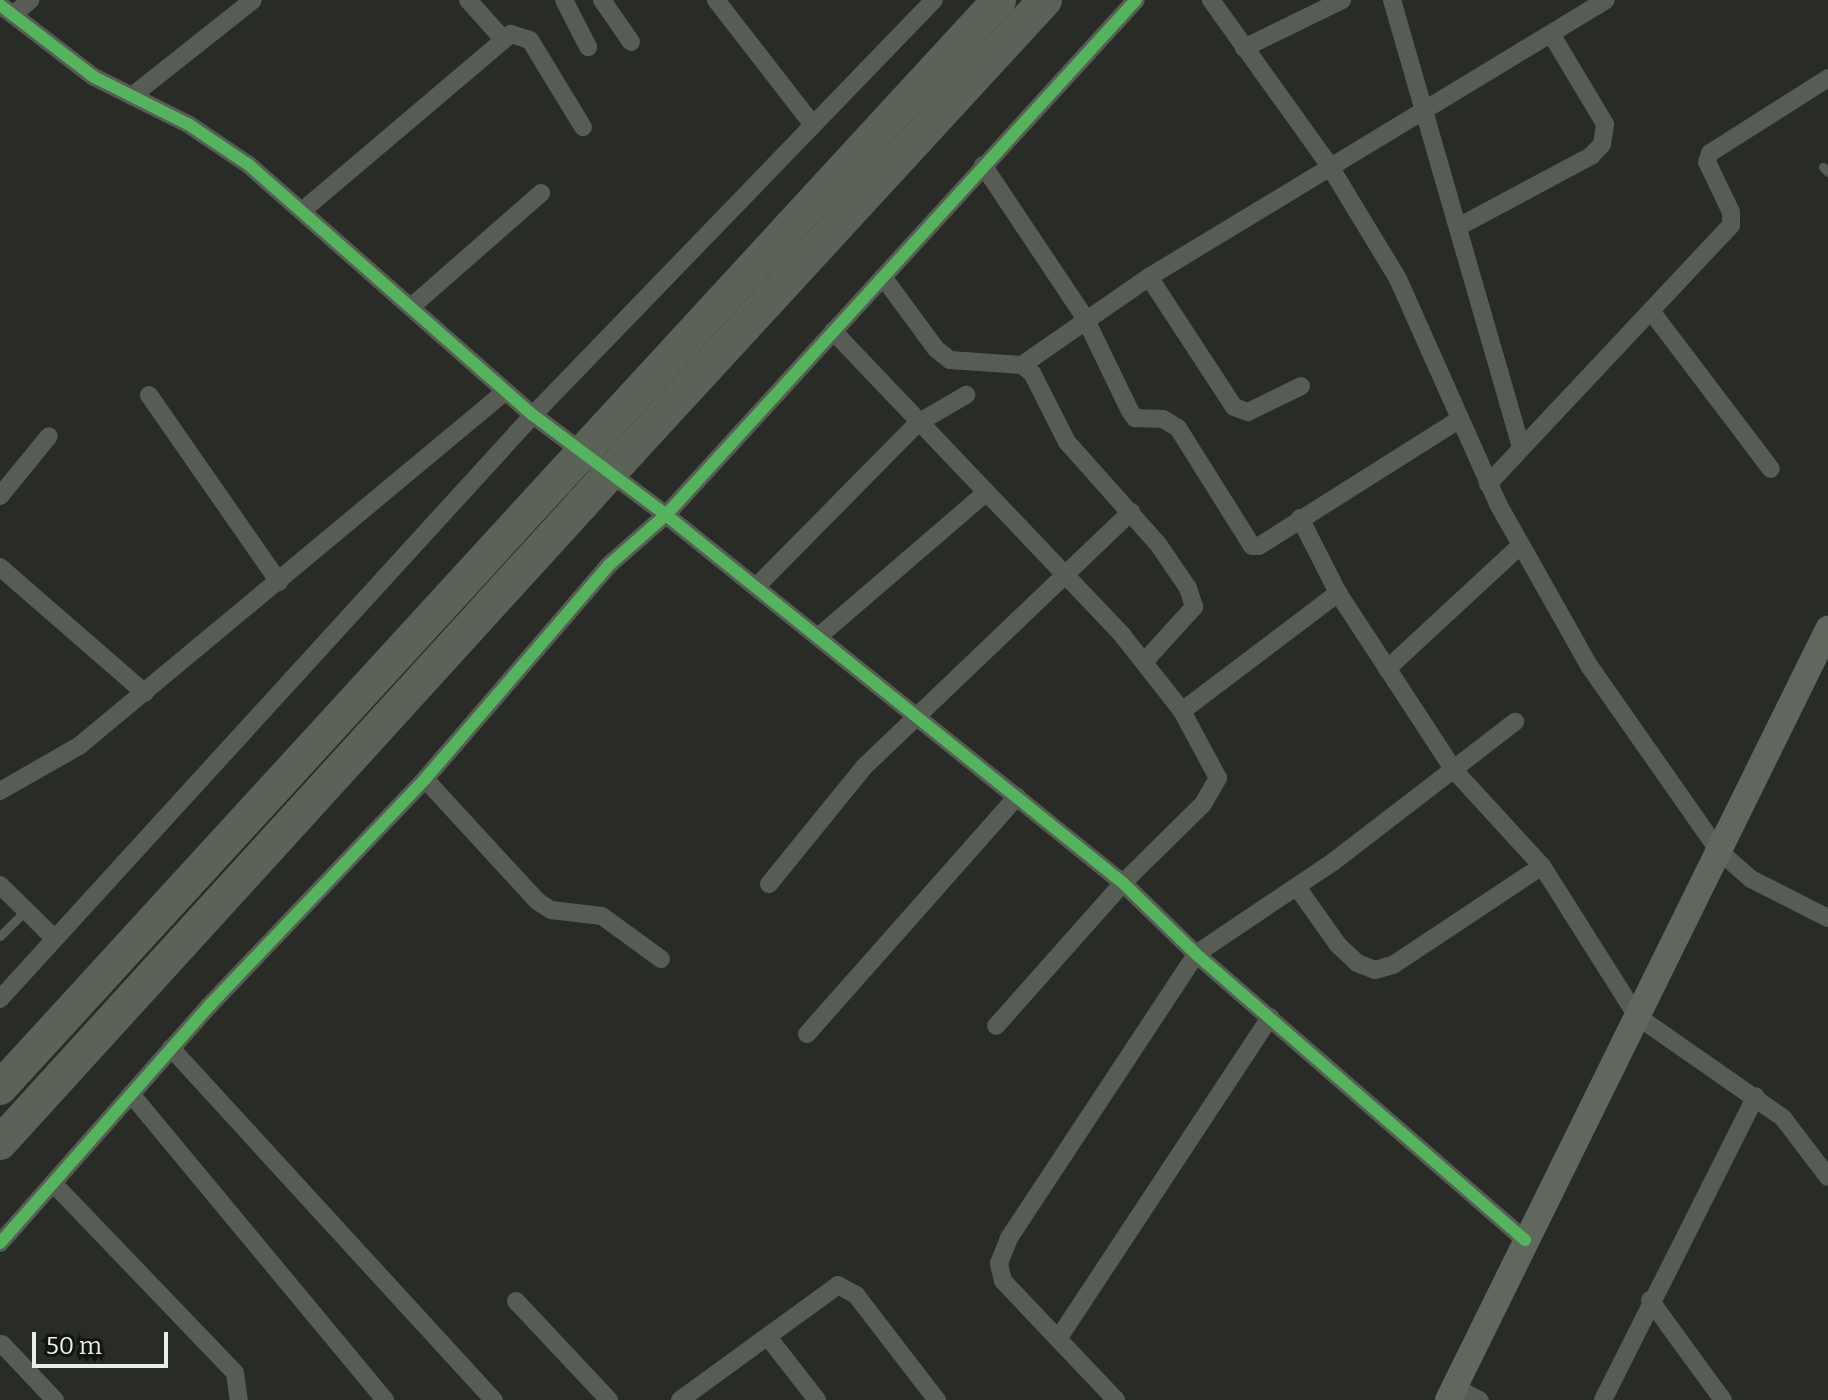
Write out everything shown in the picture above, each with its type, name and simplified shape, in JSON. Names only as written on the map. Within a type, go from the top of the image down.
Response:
[{"type":"highway","points":[[0,1088],[999,0]]},
{"type":"highway","points":[[0,1143],[1045,0]]},
{"type":"street","points":[[6,10],[30,0]]},
{"type":"street","points":[[132,96],[253,0]]},
{"type":"street","points":[[468,0],[503,39]]},
{"type":"street","points":[[564,0],[588,47]]},
{"type":"street","points":[[602,0],[631,42]]},
{"type":"street","points":[[716,0],[813,125]]},
{"type":"street","points":[[0,999],[533,415],[934,0]]},
{"type":"street","points":[[0,1243],[171,1048],[425,779],[609,565],[666,515],[1136,0]]},
{"type":"street","points":[[1211,0],[1329,165],[1398,279],[1488,484],[1590,667],[1719,851],[1751,879],[1828,918]]},
{"type":"street","points":[[1244,48],[1342,0]]},
{"type":"street","points":[[1392,0],[1521,448]]},
{"type":"street","points":[[1022,365],[1085,318],[1149,277],[1329,165],[1553,37],[1606,0]]},
{"type":"street","points":[[6,10],[94,77],[201,132],[302,211],[533,415],[666,515],[1123,883],[1196,954],[1525,1240]]},
{"type":"street","points":[[302,211],[511,34],[530,40],[583,127]]},
{"type":"street","points":[[1458,227],[1591,156],[1602,144],[1605,124],[1553,37]]},
{"type":"street","points":[[1488,484],[1731,225],[1731,212],[1707,162],[1710,153],[1828,78]]},
{"type":"street","points":[[983,165],[1085,318],[1130,411],[1135,418],[1163,419],[1178,428],[1246,541],[1259,546],[1460,419]]},
{"type":"street","points":[[411,307],[541,193]]},
{"type":"street","points":[[883,277],[936,349],[950,360],[1022,365],[1032,373],[1067,442],[1131,512],[1194,598],[1186,618],[1144,662]]},
{"type":"street","points":[[1149,277],[1234,407],[1248,412],[1301,386]]},
{"type":"street","points":[[1651,311],[1771,469]]},
{"type":"street","points":[[833,331],[1144,662],[1182,711],[1211,759],[1218,778],[1213,793],[1123,883],[996,1026]]},
{"type":"street","points":[[0,791],[79,746],[506,391]]},
{"type":"street","points":[[149,395],[279,582]]},
{"type":"street","points":[[756,587],[918,423],[966,395]]},
{"type":"street","points":[[0,496],[49,436]]},
{"type":"street","points":[[818,637],[984,494]]},
{"type":"street","points":[[769,884],[845,788],[915,716],[1131,512]]},
{"type":"street","points":[[1300,518],[1338,593],[1453,769],[1542,866],[1637,1016],[1756,1096],[1783,1118],[1828,1177]]},
{"type":"street","points":[[1387,669],[1520,546]]},
{"type":"street","points":[[0,567],[145,693]]},
{"type":"street","points":[[1182,711],[1338,593]]},
{"type":"street","points":[[1480,1400],[1451,1393],[1828,629]]},
{"type":"street","points":[[1116,1400],[1060,1336],[1003,1281],[1001,1253],[1196,954],[1297,887],[1515,722]]},
{"type":"street","points":[[425,779],[537,901],[551,910],[602,916],[661,959]]},
{"type":"street","points":[[807,1034],[1017,797]]},
{"type":"street","points":[[1297,887],[1338,945],[1357,963],[1375,970],[1393,965],[1542,866]]},
{"type":"street","points":[[0,885],[55,939]]},
{"type":"street","points":[[1060,1336],[1270,1017]]},
{"type":"street","points":[[171,1048],[494,1400]]},
{"type":"street","points":[[131,1094],[385,1400]]},
{"type":"street","points":[[1603,1400],[1650,1300],[1756,1096]]},
{"type":"street","points":[[53,1183],[235,1373],[239,1400]]},
{"type":"street","points":[[680,1400],[829,1290],[848,1287],[937,1400]]},
{"type":"street","points":[[1650,1300],[1723,1400]]},
{"type":"street","points":[[516,1301],[609,1400]]},
{"type":"street","points":[[768,1337],[817,1400]]},
{"type":"street","points":[[1,1348],[55,1400]]},
{"type":"lane","points":[[0,936],[26,910]]},
{"type":"cycle path","points":[[0,1243],[209,1006],[425,779],[609,565],[666,515],[1136,0]]},
{"type":"cycle path","points":[[0,5],[94,77],[188,124],[249,165],[533,415],[666,515],[1123,883],[1196,954],[1525,1240]]}]
